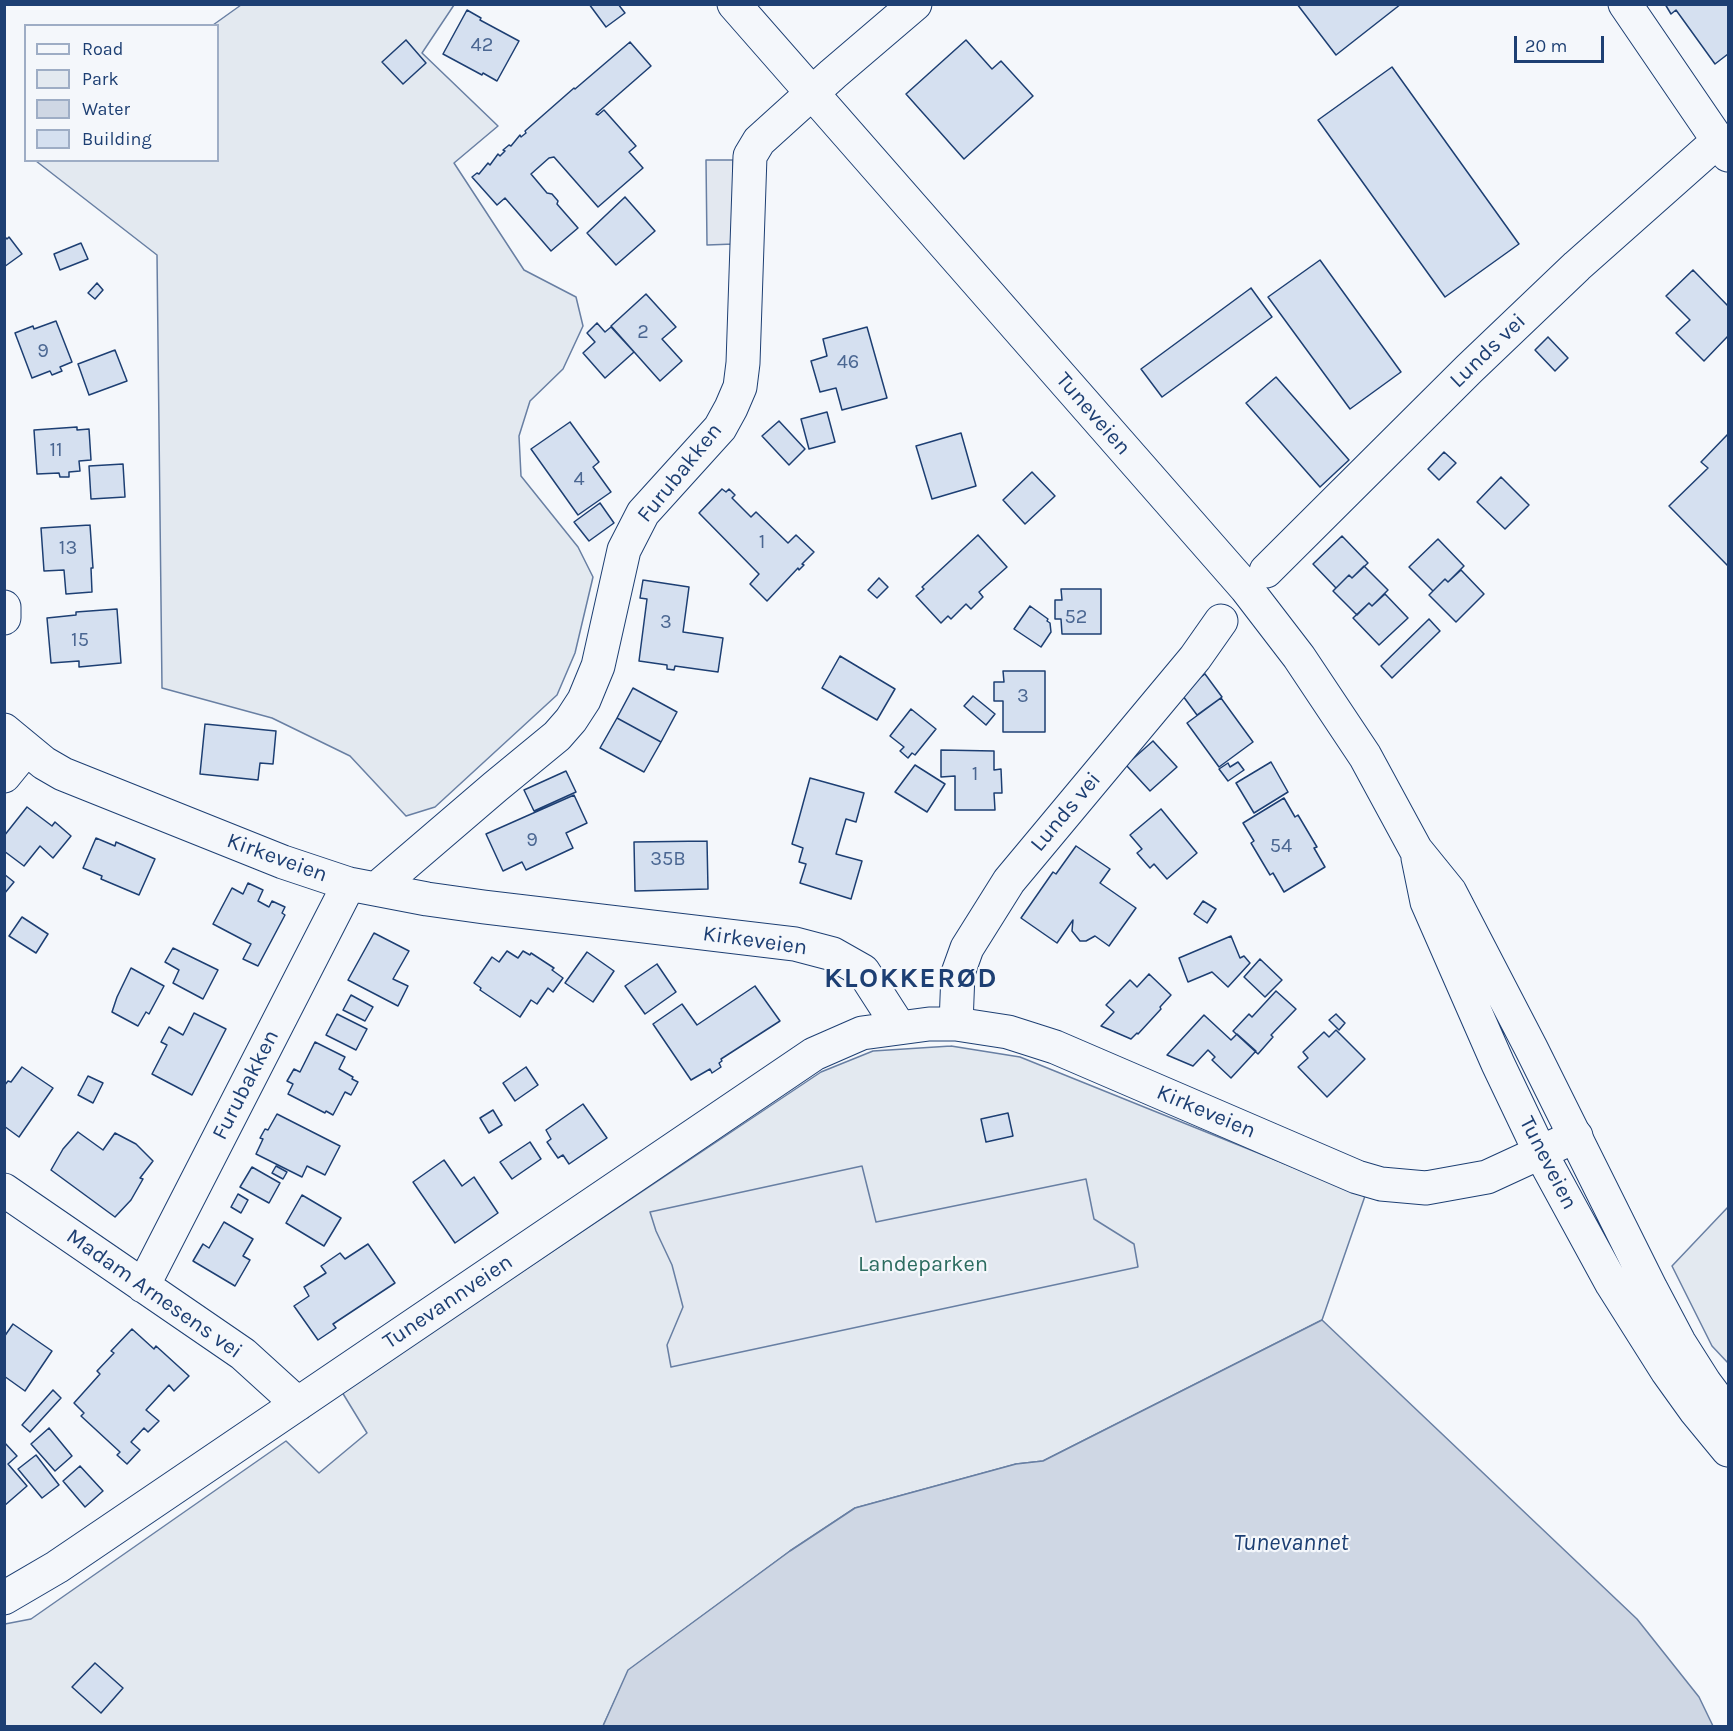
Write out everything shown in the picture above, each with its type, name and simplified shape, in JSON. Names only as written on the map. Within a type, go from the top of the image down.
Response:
[{"type":"street","name":"Tuneveien","points":[[734,4],[1246,588],[1299,657],[1365,756],[1416,850],[1450,892],[1679,1342],[1728,1414]]},
{"type":"street","name":"Furubakken","points":[[143,1286],[363,887],[495,787],[557,736],[572,720],[584,700],[598,666],[624,550],[643,513],[720,428],[740,387],[743,363],[750,156],[759,141],[915,4]]},
{"type":"street","points":[[1625,4],[1724,148]]},
{"type":"street","name":"Lunds vei","points":[[1266,571],[1569,273],[1724,148]]},
{"type":"street","points":[[4,607],[4,618]]},
{"type":"street","name":"Lunds vei","points":[[957,1024],[958,973],[968,948],[1009,881],[1195,658],[1221,621]]},
{"type":"street","points":[[4,776],[15,740]]},
{"type":"street","name":"Kirkeveien","points":[[15,740],[44,763],[63,774],[272,858],[363,887],[484,907],[795,944],[833,954],[863,971],[899,1026],[957,1024],[1008,1032],[1055,1047],[1357,1177],[1382,1184],[1426,1188],[1487,1177],[1576,1136]]},
{"type":"street","name":"Tuneveien","points":[[1416,850],[1427,902],[1498,1064],[1540,1152],[1612,1284],[1666,1371],[1728,1450]]},
{"type":"street","name":"Tunevannveien","points":[[4,1598],[57,1567],[814,1054],[862,1033],[899,1026]]},
{"type":"street","name":"Madam Arnesens vei","points":[[4,1190],[243,1353],[298,1404]]},
{"type":"green space","points":[[241,5],[454,5],[422,53],[498,126],[454,163],[524,270],[576,297],[583,326],[563,369],[530,401],[519,436],[521,476],[578,547],[593,577],[575,653],[557,695],[435,807],[406,816],[350,756],[272,718],[162,688],[157,255],[37,162],[219,162],[219,24],[214,24]]},
{"type":"green space","name":"Landeparken","points":[[951,1046],[1020,1057],[1365,1196],[1322,1320],[1043,1461],[1016,1464],[855,1508],[790,1551],[629,1670],[603,1726],[5,1726],[5,1624],[31,1619],[286,1441],[319,1473],[367,1433],[342,1392],[821,1072],[873,1051]]},
{"type":"green space","points":[[1728,1207],[1728,1363],[1712,1346],[1672,1266]]},
{"type":"shaded area","points":[[706,160],[733,160],[734,244],[707,245]]},
{"type":"shaded area","points":[[862,1166],[876,1222],[1086,1179],[1094,1219],[1134,1244],[1138,1267],[671,1367],[667,1345],[683,1307],[672,1265],[650,1212]]},
{"type":"water","name":"Tunevannet","points":[[1322,1320],[1637,1619],[1699,1697],[1713,1726],[603,1726],[628,1670],[790,1551],[855,1508],[1016,1464],[1043,1461]]},
{"type":"building","points":[[589,4],[618,4],[625,13],[606,27]]},
{"type":"building","points":[[1297,4],[1401,4],[1336,55]]},
{"type":"building","points":[[1665,4],[1728,4],[1728,54],[1715,64],[1676,10],[1671,14]]},
{"type":"building","points":[[467,10],[481,18],[480,20],[519,41],[497,81],[443,54]]},
{"type":"building","points":[[406,40],[426,63],[403,84],[382,62]]},
{"type":"building","points":[[966,40],[992,69],[1001,61],[1033,96],[964,159],[906,94]]},
{"type":"building","points":[[630,42],[651,66],[596,114],[604,110],[636,146],[629,152],[643,168],[598,207],[554,157],[549,158],[531,174],[547,193],[552,194],[558,201],[557,204],[578,228],[551,251],[505,198],[497,205],[472,177],[479,174],[488,163],[490,165],[498,154],[500,156],[505,151],[503,150],[511,146],[520,135],[521,137],[526,133],[525,131],[574,88]]},
{"type":"building","points":[[1392,67],[1519,244],[1445,297],[1318,120]]},
{"type":"building","points":[[625,197],[655,231],[616,265],[587,233]]},
{"type":"building","points":[[4,236],[7,239],[9,237],[22,254],[4,267]]},
{"type":"building","points":[[81,243],[88,259],[60,270],[54,254]]},
{"type":"building","points":[[1320,260],[1401,372],[1350,409],[1268,297]]},
{"type":"building","points":[[1693,270],[1728,306],[1728,336],[1704,361],[1676,333],[1690,320],[1666,296]]},
{"type":"building","points":[[97,283],[103,290],[95,299],[88,293]]},
{"type":"building","points":[[1251,288],[1272,317],[1162,397],[1141,369]]},
{"type":"building","points":[[646,294],[676,327],[662,339],[682,361],[660,381],[611,326]]},
{"type":"building","points":[[56,321],[72,362],[60,367],[62,371],[52,375],[50,371],[32,378],[15,333]]},
{"type":"building","points":[[597,323],[605,332],[611,327],[634,352],[605,378],[583,353],[595,342],[587,333]]},
{"type":"building","points":[[867,327],[887,398],[842,410],[836,388],[820,392],[811,361],[827,356],[823,339]]},
{"type":"building","points":[[1548,337],[1568,358],[1555,371],[1535,350]]},
{"type":"building","points":[[115,350],[127,381],[89,395],[78,364]]},
{"type":"building","points":[[1276,377],[1349,460],[1320,487],[1246,403]]},
{"type":"building","points":[[827,412],[835,442],[809,449],[801,419]]},
{"type":"building","points":[[779,421],[805,449],[789,465],[762,436]]},
{"type":"building","points":[[570,422],[599,462],[593,467],[611,492],[578,515],[531,449]]},
{"type":"building","points":[[77,427],[77,430],[89,429],[91,460],[79,461],[80,471],[69,472],[69,477],[60,477],[59,473],[37,474],[34,430]]},
{"type":"building","points":[[961,433],[976,486],[932,499],[916,446]]},
{"type":"building","points":[[1728,434],[1728,566],[1669,506],[1708,468],[1701,462]]},
{"type":"building","points":[[1444,452],[1456,463],[1439,480],[1428,469]]},
{"type":"building","points":[[123,464],[125,497],[91,499],[89,466]]},
{"type":"building","points":[[1032,472],[1055,496],[1025,524],[1003,500]]},
{"type":"building","points":[[1501,477],[1529,505],[1505,529],[1477,502]]},
{"type":"building","points":[[722,489],[726,492],[729,489],[735,495],[732,498],[751,517],[756,512],[788,543],[796,535],[814,552],[767,601],[750,584],[759,574],[699,513]]},
{"type":"building","points":[[600,503],[614,523],[589,541],[574,522]]},
{"type":"building","points":[[90,525],[92,592],[66,594],[64,570],[44,571],[41,528]]},
{"type":"building","points":[[978,535],[1007,567],[979,592],[983,597],[971,609],[966,604],[951,619],[948,616],[941,623],[916,596],[924,589],[922,587]]},
{"type":"building","points":[[1342,536],[1368,563],[1352,578],[1349,575],[1336,588],[1313,564]]},
{"type":"building","points":[[1438,539],[1464,566],[1448,582],[1445,579],[1433,591],[1409,567]]},
{"type":"building","points":[[1364,566],[1388,590],[1372,606],[1369,603],[1357,615],[1333,591],[1349,575],[1352,578]]},
{"type":"building","points":[[1461,570],[1484,594],[1456,622],[1429,595],[1445,579],[1448,582]]},
{"type":"building","points":[[879,578],[888,587],[877,598],[868,590]]},
{"type":"building","points":[[643,580],[689,587],[683,632],[723,638],[718,672],[675,666],[674,670],[667,669],[667,665],[639,661],[647,599],[640,598]]},
{"type":"building","points":[[1061,589],[1101,589],[1101,634],[1062,634],[1061,619],[1055,619],[1055,600],[1062,600]]},
{"type":"building","points":[[1385,594],[1408,618],[1379,645],[1353,618],[1369,603],[1372,606]]},
{"type":"building","points":[[1030,606],[1050,623],[1051,632],[1041,647],[1014,629]]},
{"type":"building","points":[[117,609],[121,663],[79,667],[79,661],[51,663],[47,618],[76,615],[76,612]]},
{"type":"building","points":[[1429,619],[1440,631],[1392,678],[1381,666]]},
{"type":"building","points":[[840,656],[895,689],[877,720],[822,688]]},
{"type":"building","points":[[1003,671],[1045,671],[1045,732],[1003,732],[1003,701],[994,701],[994,682],[1004,682]]},
{"type":"building","points":[[1205,674],[1222,697],[1197,715],[1180,692]]},
{"type":"building","points":[[633,688],[677,712],[661,742],[617,718]]},
{"type":"building","points":[[973,696],[995,714],[986,725],[964,706]]},
{"type":"building","points":[[1221,698],[1253,742],[1219,767],[1187,723]]},
{"type":"building","points":[[911,709],[936,729],[915,755],[912,753],[908,758],[900,751],[904,747],[890,736]]},
{"type":"building","points":[[617,718],[661,742],[644,772],[600,748]]},
{"type":"building","points":[[205,724],[276,731],[273,764],[260,763],[258,780],[200,774]]},
{"type":"building","points":[[1153,741],[1177,767],[1150,791],[1126,765]]},
{"type":"building","points":[[941,750],[994,751],[994,770],[1001,769],[1002,793],[994,793],[995,810],[955,810],[955,776],[941,777]]},
{"type":"building","points":[[1238,762],[1244,770],[1228,781],[1219,769],[1228,763],[1230,767]]},
{"type":"building","points":[[1271,762],[1288,792],[1254,813],[1236,783]]},
{"type":"building","points":[[915,765],[945,784],[927,812],[895,792]]},
{"type":"building","points":[[566,771],[576,792],[534,811],[524,790]]},
{"type":"building","points":[[810,778],[864,793],[856,822],[846,819],[836,854],[862,861],[851,899],[800,883],[806,864],[799,862],[803,848],[792,844]]},
{"type":"building","points":[[574,795],[587,823],[566,833],[573,848],[526,870],[522,862],[503,871],[486,834]]},
{"type":"building","points":[[1284,798],[1295,817],[1298,815],[1317,847],[1314,848],[1325,867],[1284,892],[1273,873],[1270,875],[1251,843],[1254,841],[1243,823]]},
{"type":"building","points":[[27,807],[52,826],[55,822],[71,836],[53,858],[40,846],[24,866],[4,851],[4,836]]},
{"type":"building","points":[[1161,809],[1197,853],[1167,879],[1154,864],[1150,868],[1137,853],[1142,849],[1130,835]]},
{"type":"building","points":[[96,838],[115,846],[116,842],[155,859],[139,895],[101,879],[102,876],[83,868]]},
{"type":"building","points":[[707,841],[708,889],[635,891],[634,842]]},
{"type":"building","points":[[1076,846],[1110,869],[1100,883],[1136,908],[1109,946],[1095,936],[1086,941],[1080,941],[1072,931],[1073,920],[1057,943],[1021,918],[1053,872],[1056,874]]},
{"type":"building","points":[[4,874],[14,882],[4,894]]},
{"type":"building","points":[[248,883],[263,890],[258,901],[269,907],[272,901],[285,907],[282,913],[285,915],[258,966],[243,959],[251,944],[213,924],[232,888],[243,894]]},
{"type":"building","points":[[1203,901],[1216,909],[1207,923],[1194,914]]},
{"type":"building","points":[[22,917],[48,934],[36,953],[9,936]]},
{"type":"building","points":[[374,933],[409,951],[393,979],[408,986],[398,1006],[348,980]]},
{"type":"building","points":[[1231,936],[1240,958],[1244,956],[1250,963],[1228,987],[1212,972],[1188,982],[1179,958]]},
{"type":"building","points":[[173,948],[218,970],[203,999],[173,983],[179,970],[165,962]]},
{"type":"building","points":[[507,951],[518,958],[523,951],[530,955],[531,953],[554,968],[552,970],[563,978],[553,992],[548,988],[537,1004],[531,1000],[520,1017],[480,990],[481,988],[474,983],[492,957],[499,962]]},
{"type":"building","points":[[587,952],[614,971],[593,1002],[565,983]]},
{"type":"building","points":[[1260,959],[1282,980],[1265,997],[1244,977]]},
{"type":"building","points":[[657,964],[676,992],[645,1014],[625,986]]},
{"type":"building","points":[[131,968],[164,986],[149,1014],[146,1012],[138,1026],[112,1012]]},
{"type":"building","points":[[1149,974],[1171,995],[1138,1034],[1131,1039],[1101,1026],[1114,1012],[1106,1005],[1130,980],[1137,987]]},
{"type":"building","points":[[755,986],[780,1021],[721,1059],[719,1063],[721,1067],[712,1073],[710,1069],[691,1080],[653,1024],[682,1004],[697,1025]]},
{"type":"building","points":[[1276,991],[1296,1009],[1271,1035],[1273,1037],[1258,1054],[1233,1031],[1249,1014],[1252,1017]]},
{"type":"building","points":[[351,995],[373,1007],[365,1021],[343,1010]]},
{"type":"building","points":[[194,1013],[226,1029],[192,1095],[152,1074],[167,1045],[161,1042],[169,1027],[183,1035]]},
{"type":"building","points":[[337,1014],[367,1029],[356,1050],[326,1035]]},
{"type":"building","points":[[1336,1014],[1345,1023],[1339,1030],[1329,1020]]},
{"type":"building","points":[[1204,1015],[1231,1040],[1237,1034],[1256,1051],[1231,1078],[1212,1060],[1215,1057],[1208,1050],[1193,1066],[1167,1055]]},
{"type":"building","points":[[1336,1030],[1365,1059],[1327,1097],[1298,1067],[1308,1058],[1303,1052],[1324,1032],[1329,1037]]},
{"type":"building","points":[[315,1042],[345,1057],[339,1069],[358,1082],[351,1095],[345,1092],[333,1115],[288,1094],[293,1084],[287,1081],[294,1069],[300,1072]]},
{"type":"building","points":[[22,1067],[53,1088],[19,1137],[4,1126],[4,1086],[8,1081],[11,1082]]},
{"type":"building","points":[[526,1067],[538,1085],[515,1101],[503,1083]]},
{"type":"building","points":[[88,1076],[103,1083],[93,1103],[78,1095]]},
{"type":"building","points":[[583,1104],[607,1138],[569,1164],[563,1155],[558,1158],[547,1142],[551,1139],[546,1130]]},
{"type":"building","points":[[493,1110],[502,1125],[489,1133],[480,1118]]},
{"type":"building","points":[[1008,1113],[1013,1136],[986,1142],[981,1119]]},
{"type":"building","points":[[277,1114],[340,1146],[325,1175],[307,1166],[302,1177],[256,1154],[263,1139],[260,1138],[265,1129],[268,1130]]},
{"type":"building","points":[[78,1132],[103,1150],[115,1133],[136,1144],[153,1161],[140,1178],[143,1179],[131,1200],[115,1217],[51,1170],[63,1149]]},
{"type":"building","points":[[530,1142],[541,1159],[512,1179],[500,1162]]},
{"type":"building","points":[[444,1160],[462,1186],[474,1177],[498,1213],[455,1243],[413,1182]]},
{"type":"building","points":[[276,1166],[287,1172],[283,1179],[272,1173]]},
{"type":"building","points":[[252,1167],[280,1183],[269,1203],[240,1187]]},
{"type":"building","points":[[238,1194],[248,1200],[241,1213],[231,1207]]},
{"type":"building","points":[[302,1195],[341,1218],[324,1246],[286,1223]]},
{"type":"building","points":[[224,1222],[253,1239],[243,1256],[250,1260],[235,1286],[193,1261],[203,1244],[209,1248]]},
{"type":"building","points":[[368,1244],[395,1283],[333,1324],[336,1328],[318,1340],[294,1306],[309,1296],[304,1287],[326,1273],[321,1266],[340,1253],[345,1259]]},
{"type":"building","points":[[13,1324],[52,1351],[25,1391],[4,1376],[4,1337]]},
{"type":"building","points":[[132,1329],[154,1349],[156,1346],[189,1376],[174,1391],[169,1385],[146,1410],[159,1421],[148,1432],[144,1428],[131,1442],[140,1450],[127,1464],[117,1455],[120,1452],[81,1416],[84,1413],[74,1403],[100,1374],[97,1371],[114,1353],[111,1351]]},
{"type":"building","points":[[53,1390],[61,1398],[30,1432],[22,1425]]},
{"type":"building","points":[[49,1428],[72,1456],[55,1471],[31,1444]]},
{"type":"building","points":[[4,1442],[17,1456],[8,1464],[27,1486],[4,1506]]},
{"type":"building","points":[[36,1455],[59,1485],[42,1498],[18,1469]]},
{"type":"building","points":[[80,1466],[103,1491],[85,1507],[63,1481]]},
{"type":"building","points":[[95,1663],[123,1688],[101,1713],[72,1687]]},
{"type":"district","name":"KLOKKERØD","points":[[911,979]]}]
